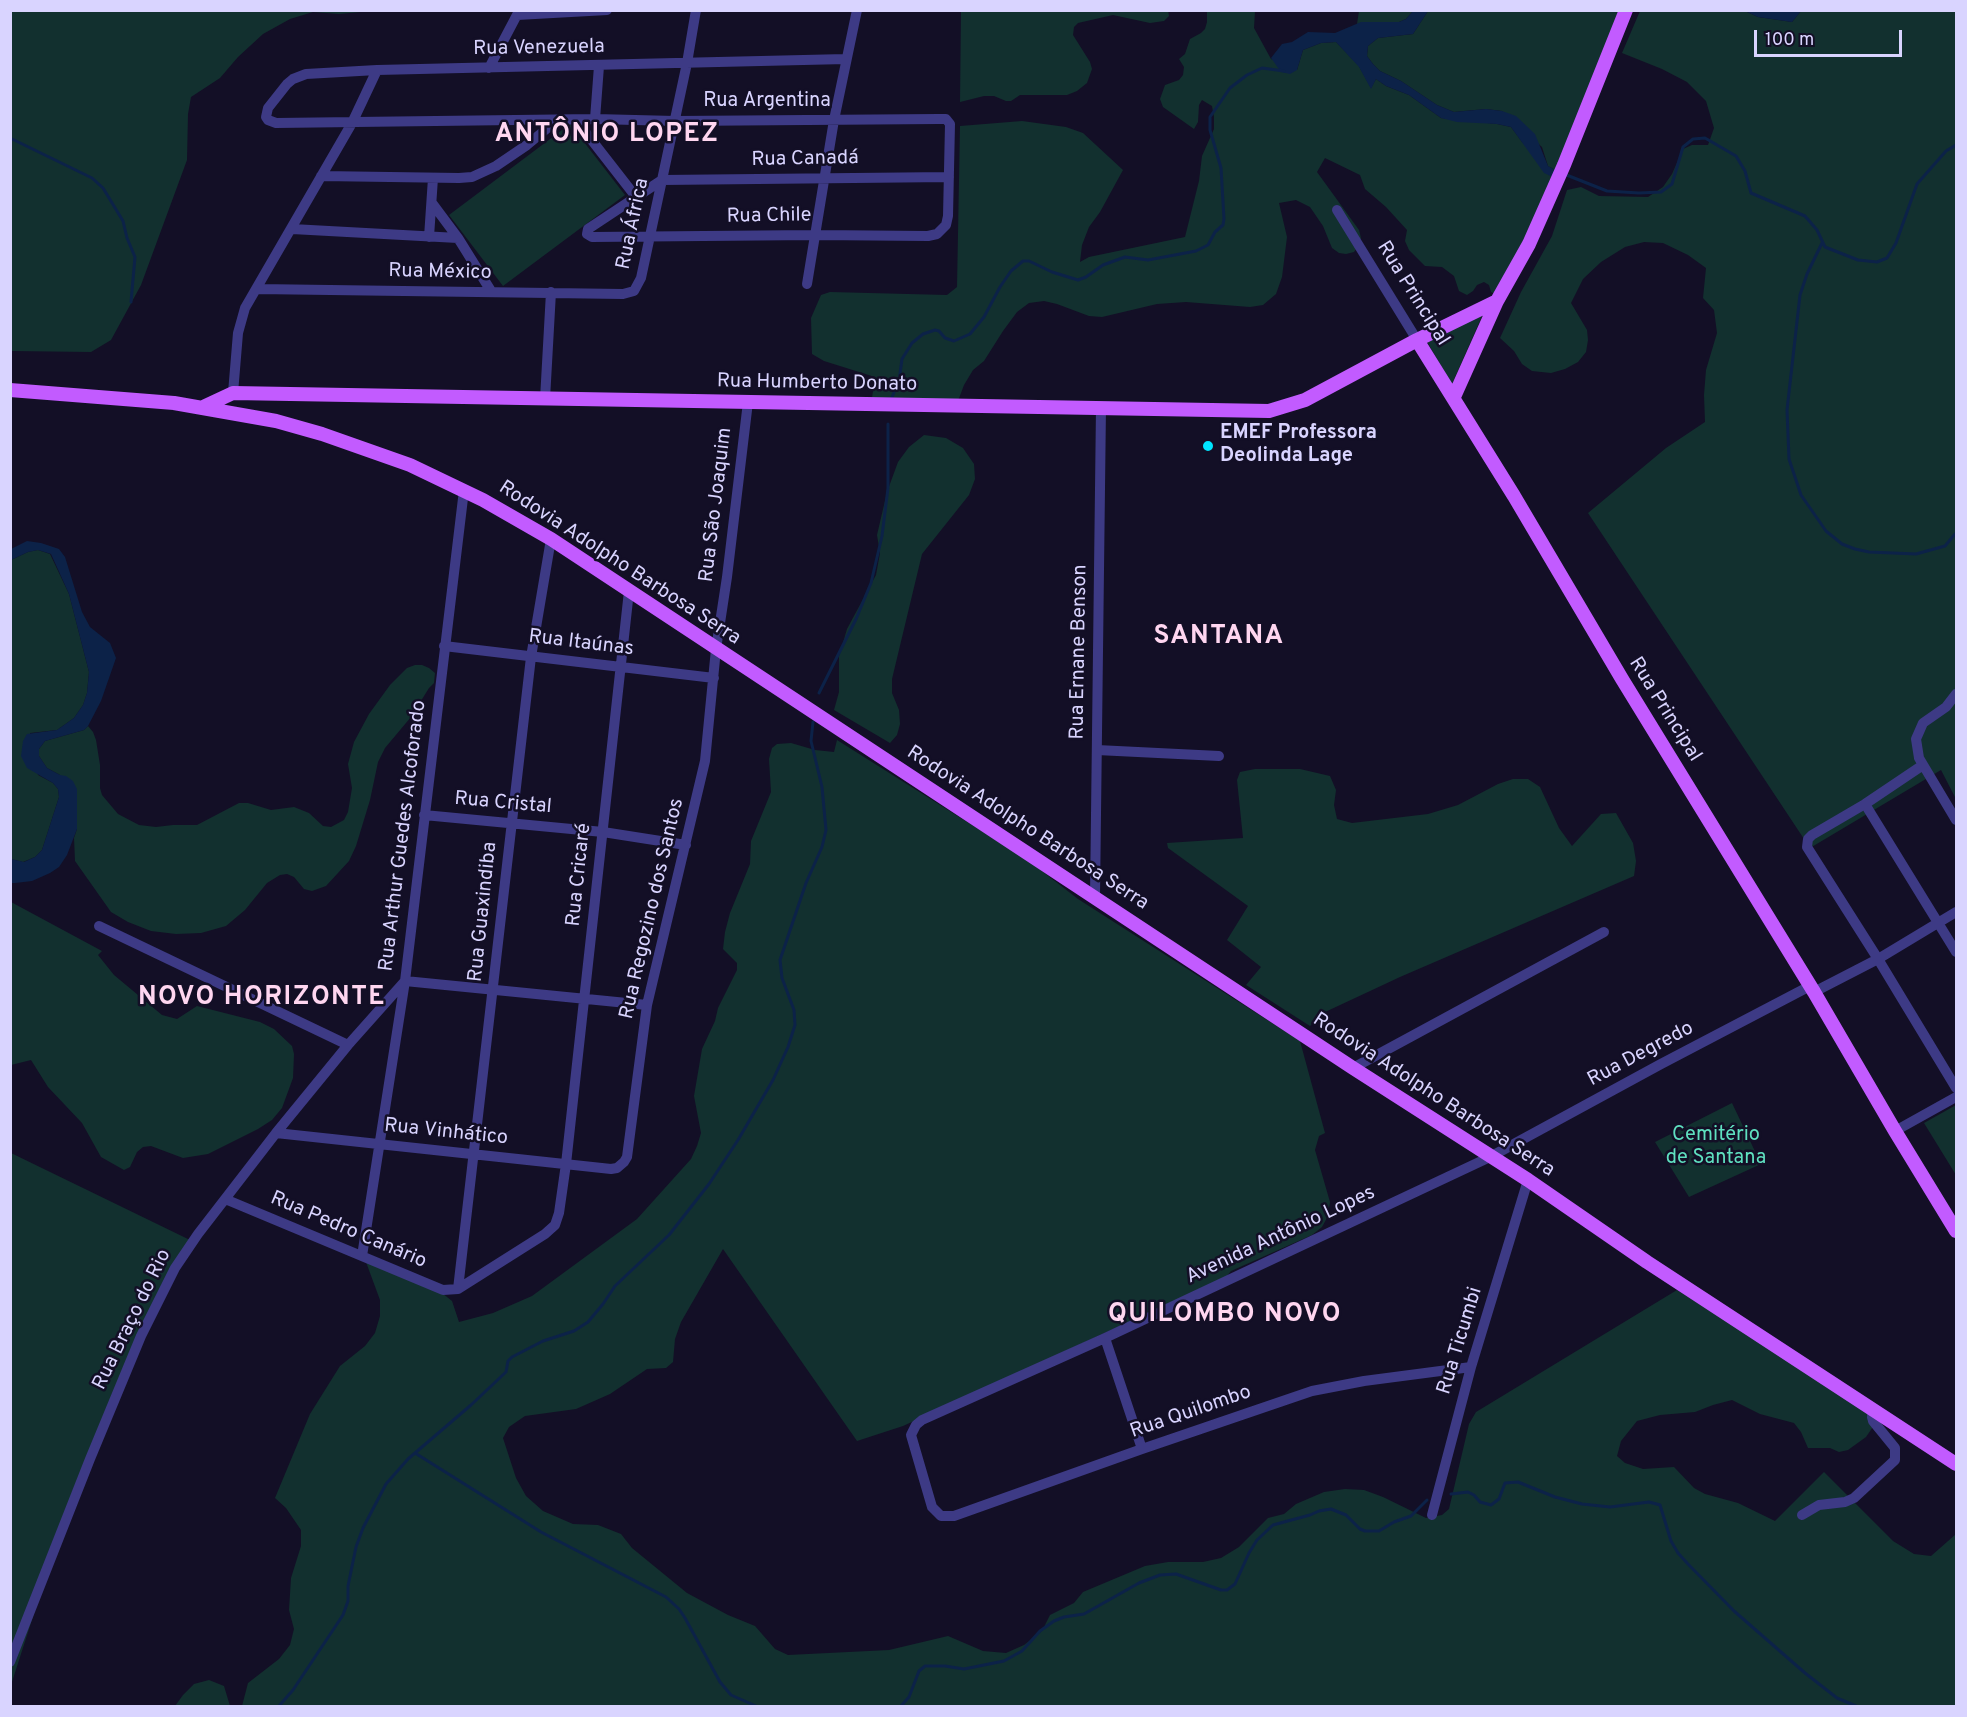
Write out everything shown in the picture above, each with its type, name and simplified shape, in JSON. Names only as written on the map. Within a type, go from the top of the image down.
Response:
[{"type":"main road","points":[[1454,398],[1497,301],[1521,261],[1564,165],[1626,10]]},
{"type":"main road","name":"Rua Humberto Donato","points":[[203,407],[233,393],[1256,411],[1284,408],[1305,400],[1417,340],[1497,301]]},
{"type":"main road","name":"Rua Principal","points":[[1417,340],[1812,989],[1956,1231]]},
{"type":"main road","name":"Rodovia Adolpho Barbosa Serra","points":[[10,390],[124,397],[203,407],[276,421],[322,434],[410,465],[464,490],[551,539],[1353,1068],[1528,1180],[1647,1262],[1956,1464]]},
{"type":"street","points":[[489,68],[518,13],[607,10]]},
{"type":"street","name":"Rua África","points":[[623,294],[634,291],[638,286],[675,121],[696,10]]},
{"type":"street","points":[[807,284],[834,120],[857,10]]},
{"type":"street","name":"Rua Venezuela","points":[[276,123],[268,120],[268,108],[287,84],[299,76],[377,70],[846,60]]},
{"type":"street","points":[[595,119],[599,66]]},
{"type":"street","points":[[233,393],[236,356],[245,308],[352,123],[377,70]]},
{"type":"street","name":"Rua Argentina","points":[[276,123],[939,118],[945,119],[950,124],[949,177]]},
{"type":"street","points":[[576,120],[636,197],[662,180]]},
{"type":"street","points":[[321,176],[459,178],[481,174],[528,145],[556,121]]},
{"type":"street","name":"Rua Canadá","points":[[662,180],[949,177]]},
{"type":"street","name":"Rua Chile","points":[[636,197],[588,229],[586,234],[592,237],[928,236],[937,234],[943,229],[948,216],[949,177]]},
{"type":"street","points":[[429,237],[433,178]]},
{"type":"street","points":[[432,203],[458,238],[491,291]]},
{"type":"street","name":"Rua Principal","points":[[1337,210],[1417,340]]},
{"type":"street","points":[[292,229],[458,238]]},
{"type":"street","name":"Rua México","points":[[257,289],[623,294]]},
{"type":"street","points":[[545,399],[551,292]]},
{"type":"street","name":"Rua São Joaquim","points":[[716,649],[748,402]]},
{"type":"street","name":"Rua Ernane Benson","points":[[1095,896],[1101,407]]},
{"type":"street","name":"Rua Arthur Guedes Alcoforado","points":[[362,1256],[405,981],[464,490]]},
{"type":"street","name":"Rua Guaxindiba","points":[[458,1289],[531,657],[551,539]]},
{"type":"street","name":"Rua Cricaré","points":[[458,1289],[545,1234],[555,1225],[559,1213],[629,591]]},
{"type":"street","name":"Rua Itaúnas","points":[[444,646],[714,678]]},
{"type":"street","name":"Rua Regozino dos Santos","points":[[611,1169],[620,1166],[627,1157],[647,1005],[705,761],[716,649]]},
{"type":"street","points":[[1956,694],[1946,707],[1920,725],[1916,739],[1923,765],[1956,820]]},
{"type":"street","points":[[1097,750],[1219,756]]},
{"type":"street","points":[[1923,765],[1865,804],[1812,835],[1806,844],[1956,1088]]},
{"type":"street","points":[[1865,804],[1956,952]]},
{"type":"street","name":"Rua Cristal","points":[[424,815],[603,832],[686,844]]},
{"type":"street","name":"Rua Degredo","points":[[1490,1157],[1661,1064],[1878,959],[1956,912]]},
{"type":"street","points":[[99,926],[348,1045]]},
{"type":"street","points":[[1353,1068],[1604,932]]},
{"type":"street","points":[[405,981],[647,1005]]},
{"type":"street","name":"Rua Braço do Rio","points":[[10,1662],[141,1336],[175,1268],[198,1234],[276,1133],[348,1045],[405,981]]},
{"type":"street","points":[[1895,1131],[1956,1096]]},
{"type":"street","name":"Rua Vinhático","points":[[276,1133],[611,1169]]},
{"type":"street","name":"Avenida Antônio Lopes","points":[[932,1507],[911,1435],[916,1425],[922,1420],[1105,1338],[1490,1157]]},
{"type":"street","name":"Rua Ticumbi","points":[[1432,1515],[1471,1367],[1528,1180]]},
{"type":"street","name":"Rua Pedro Canário","points":[[225,1199],[438,1289],[458,1289]]},
{"type":"street","points":[[1105,1338],[1142,1449]]},
{"type":"street","name":"Rua Quilombo","points":[[932,1507],[941,1515],[954,1516],[1312,1391],[1364,1381],[1471,1367]]},
{"type":"street","points":[[1802,1515],[1819,1505],[1845,1502],[1854,1498],[1894,1460],[1894,1448],[1873,1421],[1874,1409]]},
{"type":"green space","points":[[11,10],[372,11],[339,14],[313,12],[290,19],[263,34],[238,57],[220,78],[191,97],[188,114],[187,160],[141,285],[111,340],[91,352],[11,351]]},
{"type":"green space","points":[[1168,10],[1169,16],[1164,21],[1150,23],[1113,15],[1078,23],[1074,27],[1073,35],[1092,69],[1087,83],[1077,91],[1067,95],[1020,95],[1011,101],[994,96],[984,96],[960,102],[961,11]]},
{"type":"green space","points":[[1207,11],[1255,11],[1254,28],[1271,59],[1297,70],[1303,50],[1321,43],[1336,42],[1359,66],[1371,88],[1376,79],[1386,86],[1409,95],[1441,118],[1511,127],[1522,142],[1561,181],[1497,295],[1491,292],[1489,285],[1484,282],[1477,285],[1467,295],[1459,291],[1454,276],[1442,267],[1425,266],[1409,250],[1405,241],[1407,230],[1365,189],[1360,175],[1325,158],[1317,172],[1359,230],[1361,238],[1359,245],[1354,252],[1339,253],[1332,248],[1323,226],[1310,207],[1296,200],[1279,203],[1287,237],[1282,277],[1276,294],[1263,305],[1250,307],[1186,302],[1157,304],[1102,317],[1089,316],[1044,301],[1029,303],[1017,312],[984,361],[973,370],[958,401],[872,398],[875,377],[824,361],[812,354],[811,318],[821,295],[830,292],[947,295],[957,287],[960,126],[1022,121],[1066,127],[1083,133],[1123,170],[1089,227],[1082,245],[1080,262],[1089,257],[1185,237],[1199,181],[1202,156],[1214,129],[1214,117],[1212,106],[1202,100],[1199,105],[1198,122],[1194,129],[1163,107],[1160,99],[1165,85],[1179,80],[1183,75],[1184,67],[1179,59],[1185,54],[1190,39],[1205,29]]},
{"type":"green space","points":[[1359,11],[1413,11],[1406,19],[1399,22],[1357,24]]},
{"type":"green space","points":[[1428,11],[1622,11],[1564,175],[1548,166],[1542,147],[1502,111],[1486,109],[1454,112],[1437,105],[1401,81],[1380,71],[1373,64],[1367,56],[1368,46],[1378,38],[1413,34]]},
{"type":"green space","points":[[1640,11],[1745,11],[1758,17],[1792,22],[1801,11],[1956,11],[1956,799],[1941,770],[1810,848],[1588,513],[1666,448],[1705,422],[1706,370],[1717,333],[1714,310],[1703,298],[1706,268],[1688,255],[1663,243],[1644,242],[1625,247],[1601,262],[1583,279],[1571,303],[1587,330],[1588,340],[1586,352],[1578,362],[1565,369],[1551,373],[1532,371],[1522,364],[1514,351],[1500,338],[1521,292],[1552,236],[1567,190],[1581,187],[1599,196],[1648,197],[1663,187],[1672,174],[1683,149],[1692,145],[1708,145],[1714,128],[1706,101],[1687,82],[1622,53]]},
{"type":"green space","points":[[570,124],[625,195],[503,286],[449,215]]},
{"type":"green space","points":[[1483,314],[1452,384],[1426,340]]},
{"type":"green space","points":[[924,435],[946,438],[963,448],[974,464],[975,479],[969,495],[922,554],[892,679],[892,693],[899,710],[900,724],[897,735],[890,743],[834,710],[839,692],[839,656],[847,629],[876,575],[880,553],[877,535],[887,492],[898,462],[909,447]]},
{"type":"green space","points":[[38,550],[50,554],[69,594],[89,672],[87,693],[83,705],[74,718],[57,730],[30,733],[38,775],[53,783],[58,789],[59,797],[42,850],[35,857],[23,862],[11,859],[11,560]]},
{"type":"green space","points":[[422,665],[435,673],[434,683],[411,717],[385,748],[378,762],[370,800],[356,846],[349,861],[326,886],[312,891],[304,889],[294,877],[287,874],[280,875],[267,883],[245,910],[226,926],[201,933],[176,934],[151,931],[111,912],[75,861],[74,838],[77,829],[60,775],[47,768],[39,756],[39,749],[45,741],[84,730],[88,726],[96,740],[102,795],[118,814],[139,825],[156,827],[197,825],[239,803],[248,803],[271,810],[294,807],[309,813],[323,826],[331,827],[344,820],[348,812],[352,788],[348,764],[354,742],[369,714],[390,685],[407,668]]},
{"type":"green space","points":[[837,740],[1029,861],[1078,899],[1300,1041],[1325,1133],[1319,1136],[1315,1150],[1330,1202],[1328,1216],[1322,1227],[1312,1235],[1231,1271],[1226,1277],[903,1426],[857,1441],[723,1249],[681,1322],[675,1339],[673,1362],[666,1368],[647,1369],[610,1394],[576,1409],[525,1416],[509,1427],[503,1438],[516,1478],[526,1496],[543,1511],[573,1524],[598,1525],[621,1534],[632,1548],[687,1593],[728,1615],[755,1626],[775,1649],[788,1655],[889,1650],[948,1636],[983,1651],[1006,1653],[1024,1645],[1042,1631],[1050,1615],[1074,1603],[1083,1592],[1145,1566],[1168,1562],[1203,1562],[1221,1558],[1239,1547],[1268,1518],[1284,1514],[1296,1504],[1324,1492],[1345,1489],[1364,1490],[1426,1518],[1442,1515],[1449,1509],[1469,1424],[1476,1412],[1677,1290],[1879,1418],[1866,1437],[1848,1450],[1839,1452],[1830,1448],[1808,1448],[1794,1423],[1760,1414],[1732,1400],[1695,1412],[1660,1415],[1637,1421],[1621,1441],[1617,1456],[1625,1463],[1643,1469],[1674,1467],[1694,1488],[1705,1494],[1738,1503],[1775,1521],[1824,1472],[1893,1541],[1914,1554],[1931,1556],[1956,1534],[1956,1706],[242,1706],[248,1683],[279,1659],[290,1645],[294,1629],[289,1610],[291,1578],[301,1546],[301,1530],[286,1508],[275,1498],[310,1414],[340,1366],[365,1346],[375,1333],[380,1316],[380,1300],[366,1262],[442,1293],[452,1301],[459,1322],[493,1313],[532,1296],[637,1219],[691,1159],[701,1133],[694,1096],[702,1049],[715,1021],[718,1008],[737,970],[737,963],[723,949],[725,932],[730,913],[750,864],[751,841],[771,792],[769,759],[772,748],[777,744],[791,743],[815,750],[834,752]]},
{"type":"green space","points":[[1255,769],[1300,769],[1330,776],[1336,790],[1334,805],[1337,819],[1352,823],[1428,814],[1458,805],[1498,784],[1513,779],[1528,779],[1540,787],[1559,828],[1572,846],[1601,814],[1616,813],[1633,843],[1636,861],[1634,876],[1400,977],[1323,1013],[1310,1026],[1246,985],[1261,967],[1227,940],[1248,906],[1168,848],[1167,843],[1243,838],[1237,780],[1240,772]]},
{"type":"green space","points":[[11,902],[102,951],[98,955],[114,975],[162,1015],[177,1019],[197,1006],[260,1022],[274,1029],[292,1046],[294,1054],[293,1078],[282,1108],[272,1120],[258,1129],[208,1154],[183,1158],[151,1146],[143,1147],[137,1152],[130,1167],[124,1170],[101,1157],[82,1123],[48,1087],[31,1060],[11,1065]]},
{"type":"green space","name":"Cemitério de Santana","points":[[1732,1103],[1761,1164],[1689,1197],[1655,1142]]},
{"type":"green space","points":[[1956,1105],[1956,1175],[1924,1123]]},
{"type":"green space","points":[[11,1153],[190,1240],[182,1250],[57,1542],[11,1685]]},
{"type":"green space","points":[[209,1680],[224,1686],[230,1706],[175,1706],[194,1684]]},
{"type":"water","points":[[1413,11],[1428,11],[1413,34],[1378,38],[1368,46],[1367,56],[1373,64],[1380,71],[1401,81],[1437,105],[1454,112],[1486,109],[1516,116],[1535,134],[1548,166],[1564,175],[1561,181],[1544,173],[1511,127],[1457,122],[1441,118],[1409,95],[1386,86],[1376,79],[1371,89],[1359,67],[1336,42],[1321,43],[1303,50],[1297,70],[1290,74],[1281,72],[1271,58],[1282,44],[1292,42],[1308,32],[1335,33],[1361,22],[1399,22],[1406,19]]},
{"type":"water","points":[[1745,11],[1801,11],[1792,22],[1758,17]]},
{"type":"water","points":[[27,541],[59,549],[65,557],[82,612],[90,627],[110,643],[116,658],[101,701],[88,726],[84,730],[45,741],[39,749],[39,756],[47,768],[66,776],[73,781],[77,789],[77,829],[67,855],[59,867],[50,873],[32,881],[11,883],[11,859],[24,862],[35,857],[42,850],[59,797],[58,789],[53,783],[27,768],[21,756],[23,741],[27,734],[57,730],[74,718],[83,705],[87,693],[89,672],[69,594],[51,554],[38,550],[11,560],[11,549]]},
{"type":"waterway","points":[[892,397],[899,381],[902,359],[912,343],[923,334],[935,330],[945,338],[954,341],[970,334],[984,317],[1011,271],[1023,261],[1029,261],[1052,272],[1078,280],[1103,265],[1125,257],[1148,260],[1196,251],[1208,245],[1215,232],[1223,225],[1224,219],[1221,168],[1210,130],[1210,117],[1230,88],[1247,75],[1262,68],[1284,71]]},
{"type":"waterway","points":[[10,138],[92,178],[103,188],[123,221],[135,257],[131,302]]},
{"type":"waterway","points":[[1564,174],[1607,191],[1661,192],[1672,184],[1683,147],[1693,139],[1705,138],[1736,156],[1745,171],[1751,193],[1805,216],[1817,230],[1825,247],[1858,260],[1877,262],[1887,258],[1896,243],[1917,184],[1946,151],[1956,145]]},
{"type":"waterway","points":[[1822,243],[1800,295],[1787,410],[1789,459],[1801,495],[1826,531],[1842,544],[1855,549],[1869,552],[1916,554],[1945,546],[1955,534]]},
{"type":"waterway","points":[[819,693],[856,619],[871,583],[882,536],[888,488],[888,424]]},
{"type":"waterway","points":[[279,1706],[293,1690],[343,1615],[348,1601],[348,1586],[356,1547],[363,1528],[386,1484],[408,1459],[506,1372],[508,1361],[512,1357],[543,1341],[574,1331],[588,1322],[615,1286],[669,1235],[709,1184],[773,1080],[795,1025],[794,1010],[782,978],[780,960],[806,883],[822,847],[826,830],[822,787],[811,741],[813,722]]},
{"type":"waterway","points":[[415,1453],[541,1532],[666,1597],[685,1618],[720,1682],[731,1695],[756,1706]]},
{"type":"waterway","points":[[1451,1494],[1468,1492],[1480,1502],[1491,1505],[1499,1499],[1505,1483],[1518,1482],[1555,1497],[1582,1504],[1610,1507],[1649,1502],[1660,1505],[1671,1541],[1687,1563],[1734,1611],[1805,1673],[1837,1698],[1856,1706]]},
{"type":"waterway","points":[[901,1706],[909,1697],[919,1671],[925,1666],[964,1669],[1004,1661],[1022,1651],[1040,1631],[1054,1621],[1084,1614],[1139,1583],[1160,1575],[1176,1574],[1227,1590],[1235,1584],[1257,1540],[1273,1525],[1331,1509],[1346,1515],[1360,1529],[1379,1531],[1411,1516],[1427,1500]]},
{"type":"place","name":"EMEF Professora Deolinda Lage","points":[[1208,446]]},
{"type":"district","name":"ANTÔNIO LOPEZ","points":[[607,136]]},
{"type":"district","name":"SANTANA","points":[[1219,638]]},
{"type":"district","name":"NOVO HORIZONTE","points":[[262,999]]},
{"type":"district","name":"QUILOMBO NOVO","points":[[1225,1316]]}]
